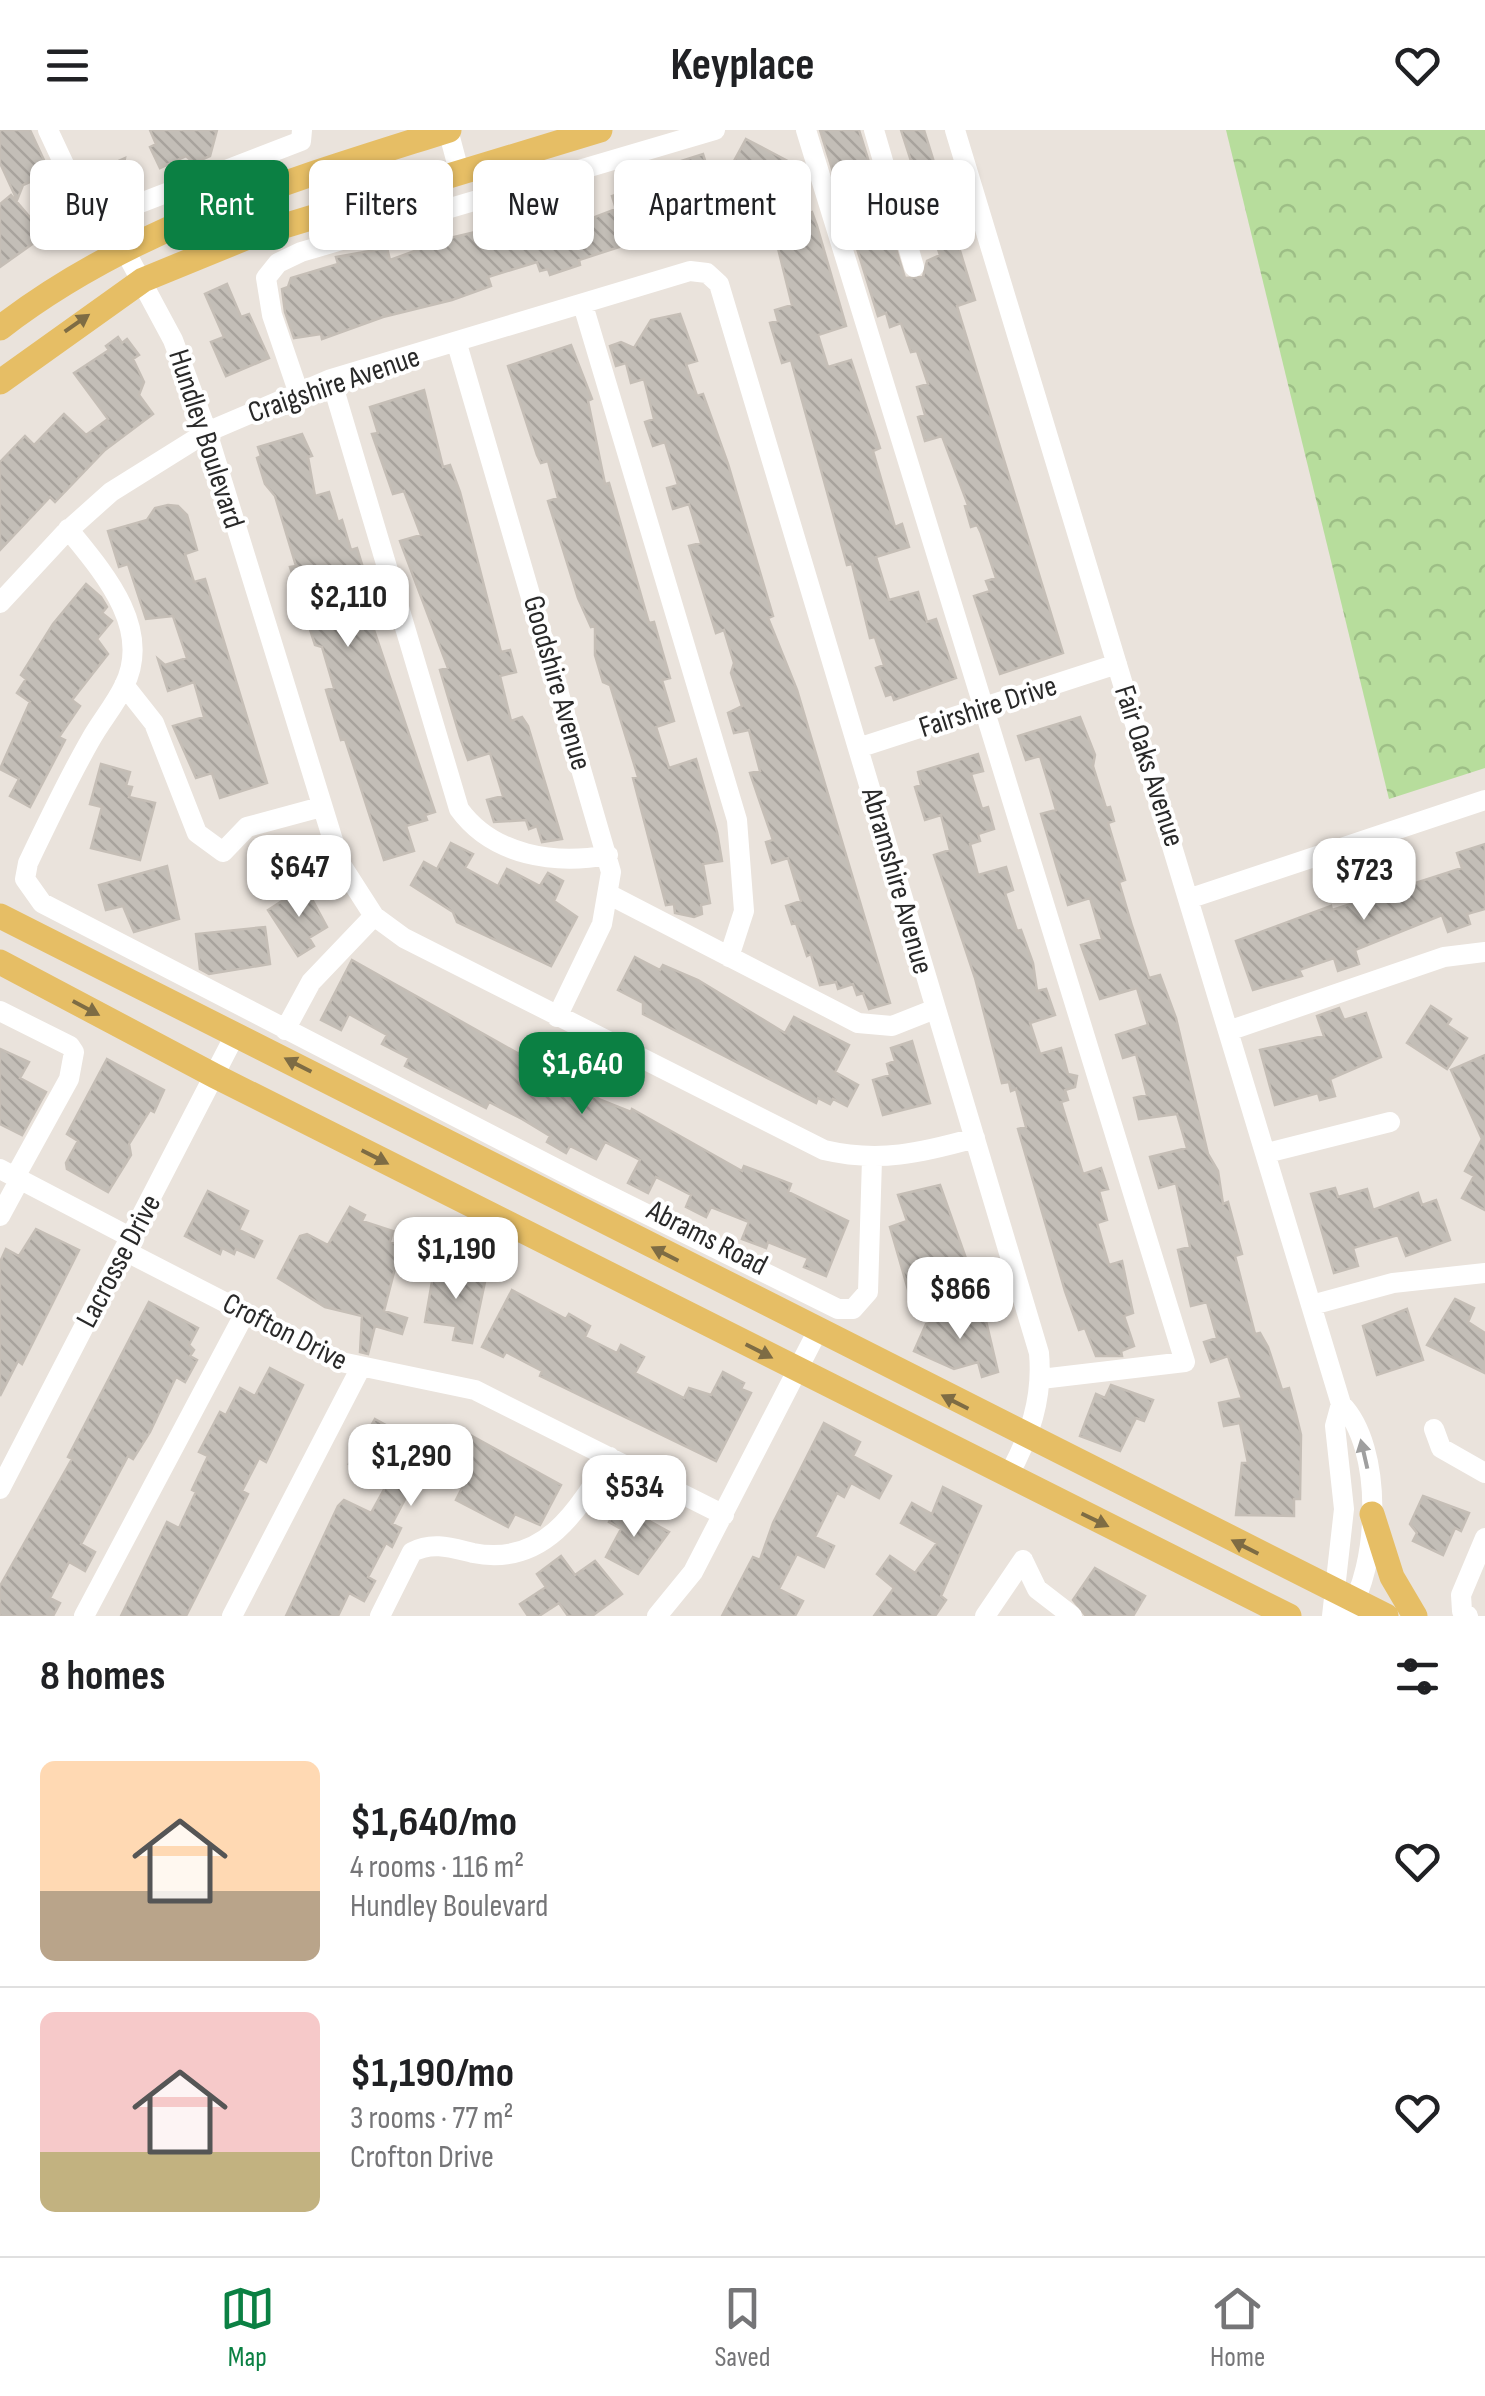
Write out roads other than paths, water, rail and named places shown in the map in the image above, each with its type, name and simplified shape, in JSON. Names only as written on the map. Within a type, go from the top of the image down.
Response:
[{"type":"main road","points":[[144,238],[234,199],[449,130]]},
{"type":"main road","points":[[0,382],[143,280],[248,237],[600,130]]},
{"type":"main road","points":[[0,328],[119,250]]},
{"type":"main road","name":"Abrams Road","points":[[0,916],[1029,1439],[1342,1606],[1386,1616]]},
{"type":"main road","points":[[0,962],[215,1076],[1288,1616]]},
{"type":"main road","points":[[1372,1514],[1392,1577],[1415,1616]]},
{"type":"street","points":[[48,130],[91,222],[301,140],[302,130]]},
{"type":"street","points":[[449,130],[459,171]]},
{"type":"street","points":[[298,391],[272,315],[266,278],[278,264],[301,252],[715,130]]},
{"type":"street","points":[[806,130],[1185,1362],[1041,1379]]},
{"type":"street","points":[[874,130],[883,160]]},
{"type":"street","name":"Fair Oaks Avenue","points":[[955,130],[1231,1030],[1341,1404],[1355,1418],[1370,1479],[1372,1514],[1369,1552],[1342,1606]]},
{"type":"street","points":[[975,210],[979,209]]},
{"type":"street","name":"Hundley Boulevard","points":[[126,250],[173,340],[207,432],[340,863],[374,916],[404,938],[824,1150],[872,1160],[909,1156],[975,1138]]},
{"type":"street","points":[[909,250],[914,267]]},
{"type":"street","name":"Craigshire Avenue","points":[[0,603],[68,530],[112,492],[207,432],[298,391],[690,271],[706,273],[719,284]]},
{"type":"street","name":"Abramshire Avenue","points":[[719,284],[1031,1321],[1041,1379],[1029,1439],[1008,1476]]},
{"type":"street","points":[[584,305],[738,820],[744,911],[729,957]]},
{"type":"street","name":"Goodshire Avenue","points":[[457,344],[608,855],[610,896],[602,924],[557,1017]]},
{"type":"street","points":[[331,379],[459,808],[483,832],[541,859],[573,861],[608,855]]},
{"type":"street","points":[[68,530],[111,584],[133,636],[133,660],[124,686],[61,795],[25,879],[42,903],[838,1308],[852,1309],[868,1292],[872,1160]]},
{"type":"street","name":"Fairshire Drive","points":[[858,748],[1117,664]]},
{"type":"street","points":[[124,686],[154,723],[198,833],[223,852],[246,827],[320,806]]},
{"type":"street","points":[[1191,898],[1485,800]]},
{"type":"street","points":[[610,896],[858,1023],[892,1026],[935,1008]]},
{"type":"street","points":[[286,1030],[311,982],[374,916]]},
{"type":"street","points":[[1231,1030],[1444,956],[1485,952]]},
{"type":"street","points":[[0,1011],[70,1046],[74,1052],[70,1079],[12,1175],[0,1216]]},
{"type":"street","name":"Lacrosse Drive","points":[[0,1489],[236,1033]]},
{"type":"street","points":[[1267,1153],[1390,1122]]},
{"type":"street","name":"Crofton Drive","points":[[12,1175],[245,1312],[360,1369],[444,1380],[474,1390],[724,1515]]},
{"type":"street","points":[[1312,1305],[1393,1283],[1485,1273]]},
{"type":"street","points":[[84,1616],[245,1312]]},
{"type":"street","points":[[657,1616],[693,1572],[818,1332]]},
{"type":"street","points":[[232,1616],[360,1369]]},
{"type":"street","name":"Fair Oaks Avenue","points":[[1341,1404],[1335,1426],[1344,1508],[1342,1606]]},
{"type":"street","points":[[1434,1429],[1442,1448],[1485,1473]]},
{"type":"street","points":[[380,1616],[412,1552],[438,1545],[508,1557],[532,1550],[561,1528],[610,1457]]},
{"type":"street","points":[[1468,1616],[1462,1610],[1461,1595],[1485,1538]]},
{"type":"street","points":[[985,1616],[1024,1560],[1036,1589],[1072,1616]]}]
